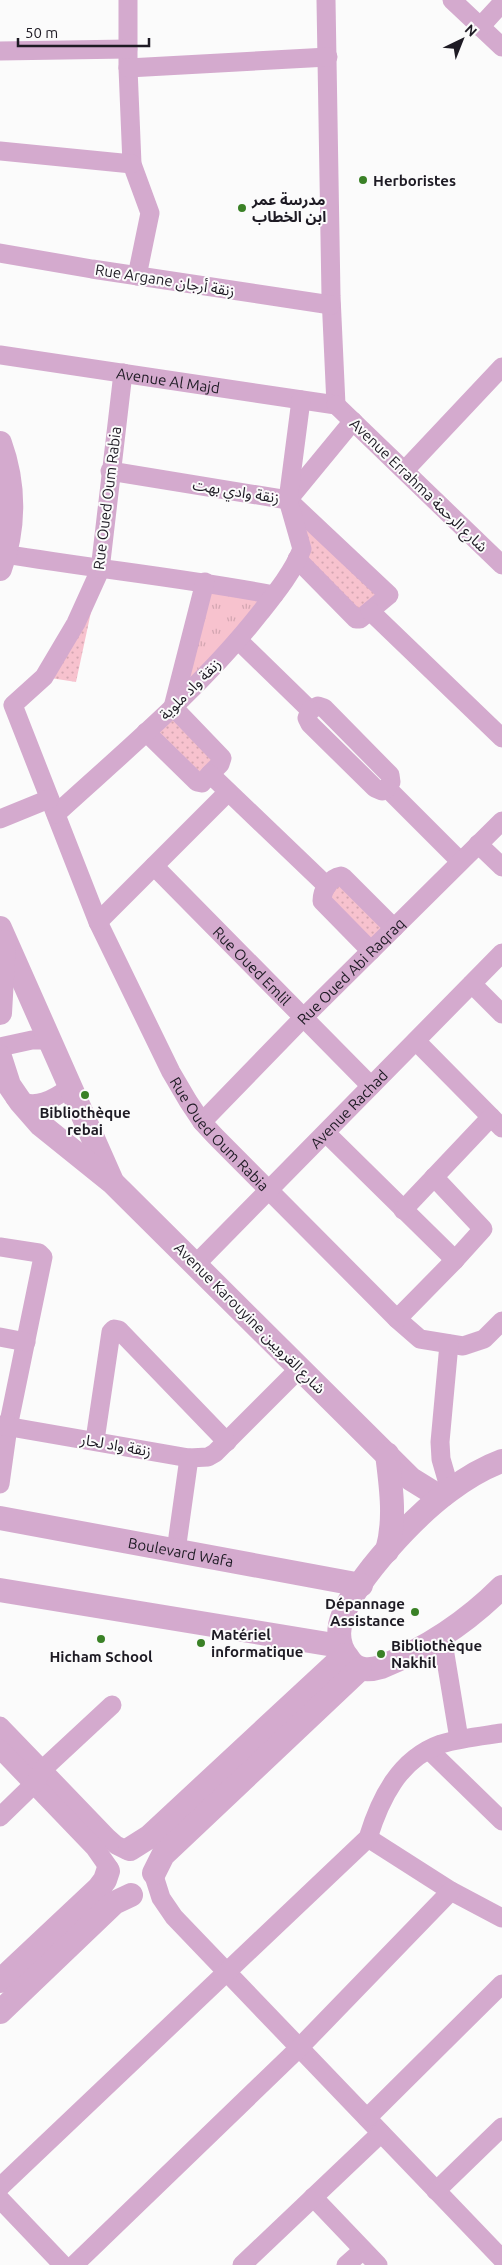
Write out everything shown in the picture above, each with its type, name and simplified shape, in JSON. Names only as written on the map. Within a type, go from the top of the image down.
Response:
[{"type":"street","points":[[128,0],[128,68],[132,164],[150,213],[137,276]]},
{"type":"street","points":[[326,0],[331,306],[336,405]]},
{"type":"street","points":[[452,0],[502,47]]},
{"type":"street","points":[[480,27],[502,3]]},
{"type":"street","points":[[0,51],[128,49]]},
{"type":"street","points":[[128,68],[328,57]]},
{"type":"street","points":[[0,151],[132,164]]},
{"type":"street","name":"Rue Argane زنقة أرجان","points":[[0,253],[331,306]]},
{"type":"street","name":"Avenue Al Majd","points":[[0,355],[336,405]]},
{"type":"street","points":[[405,470],[502,367]]},
{"type":"street","name":"Rue Oued Oum Rabia","points":[[123,374],[110,471],[100,570],[76,623],[44,677],[13,705],[98,922],[171,1072],[202,1122],[397,1319],[420,1339],[449,1344],[472,1344],[484,1338],[502,1321]]},
{"type":"street","points":[[301,400],[288,500],[299,553],[356,619],[360,619],[370,611],[502,738]]},
{"type":"street","name":"Avenue Errahma شارع الرحمة","points":[[336,405],[502,565]]},
{"type":"street","points":[[288,500],[354,421]]},
{"type":"street","points":[[0,443],[9,474],[12,503],[10,532],[2,561],[205,582],[274,595]]},
{"type":"street","name":"زنقة وادي بهت","points":[[110,471],[288,500],[388,593],[389,596],[370,611]]},
{"type":"street","name":"زنقة واد ملوية","points":[[53,807],[174,707],[238,640],[274,595],[299,553]]},
{"type":"street","points":[[146,732],[198,782],[202,783],[220,764],[222,758],[174,707],[205,582]]},
{"type":"street","points":[[238,640],[310,710],[318,706],[324,708],[390,775],[391,782],[387,788],[460,861]]},
{"type":"street","points":[[210,774],[327,886]]},
{"type":"street","points":[[98,922],[228,792]]},
{"type":"street","points":[[0,819],[53,807]]},
{"type":"street","name":"Rue Oued Abi Raqraq","points":[[202,1122],[460,861],[501,825]]},
{"type":"street","points":[[478,844],[502,867]]},
{"type":"street","name":"Rue Oued Emlil","points":[[154,866],[371,1086]]},
{"type":"street","points":[[371,951],[322,901],[323,892],[327,886],[337,877],[344,878],[394,928]]},
{"type":"street","name":"Avenue Karouyine شارع القرويين","points":[[0,1013],[2,933]]},
{"type":"street","name":"Avenue Karouyine شارع القرويين","points":[[2,933],[113,1183]]},
{"type":"street","name":"Avenue Rachad","points":[[195,1264],[502,953]]},
{"type":"street","points":[[472,984],[502,1014]]},
{"type":"street","points":[[0,1047],[32,1040],[50,1040]]},
{"type":"street","points":[[403,1210],[434,1177],[496,1122],[416,1041]]},
{"type":"street","name":"Avenue Karouyine شارع القرويين","points":[[0,1056],[9,1085],[41,1125],[113,1183],[410,1479],[432,1492],[447,1493]]},
{"type":"street","points":[[0,1087],[20,1101],[46,1102],[55,1099],[71,1087]]},
{"type":"street","points":[[326,1133],[455,1260]]},
{"type":"street","points":[[397,1319],[455,1260],[483,1227],[434,1177]]},
{"type":"street","points":[[0,1247],[39,1253],[43,1258],[26,1342],[4,1426],[0,1484]]},
{"type":"street","points":[[95,1440],[111,1332],[116,1329],[227,1442]]},
{"type":"street","points":[[0,1337],[26,1342]]},
{"type":"street","points":[[447,1493],[440,1442],[449,1344]]},
{"type":"street","name":"زنقة واد لحار","points":[[4,1426],[95,1440],[189,1458],[208,1457],[227,1442],[300,1368]]},
{"type":"street","points":[[387,1454],[392,1505],[391,1536],[387,1551]]},
{"type":"street","points":[[176,1551],[189,1458]]},
{"type":"street","points":[[348,1657],[340,1627],[343,1616],[361,1585],[387,1551],[424,1512],[447,1493],[472,1475],[502,1461]]},
{"type":"street","name":"Boulevard Wafa","points":[[0,1518],[361,1585]]},
{"type":"street","points":[[0,1590],[348,1657],[371,1670],[396,1661],[442,1636],[499,1594]]},
{"type":"street","points":[[442,1636],[459,1739]]},
{"type":"street","points":[[0,1981],[99,1888],[105,1880],[114,1856],[149,1837],[348,1657]]},
{"type":"street","points":[[0,2012],[114,1903],[147,1889],[163,1854],[348,1657]]},
{"type":"street","points":[[0,1817],[112,1705]]},
{"type":"street","points":[[0,1726],[95,1848],[109,1870],[111,1883],[115,1888],[155,1903],[174,1916]]},
{"type":"street","points":[[0,2187],[368,1838],[385,1793],[396,1778],[429,1750],[459,1739],[502,1733]]},
{"type":"street","points":[[0,1749],[38,1777],[116,1845],[128,1850],[142,1852],[147,1856],[151,1861],[161,1898],[174,1916],[502,2259]]},
{"type":"street","points":[[429,1750],[502,1822]]},
{"type":"street","points":[[368,1838],[451,1891],[502,1918]]},
{"type":"street","points":[[74,2265],[299,2048],[451,1891]]},
{"type":"street","points":[[367,2118],[502,1984]]},
{"type":"street","points":[[436,2191],[502,2127]]},
{"type":"street","points":[[242,2265],[381,2133]]},
{"type":"street","points":[[313,2197],[378,2265]]},
{"type":"street","points":[[0,2199],[63,2265]]},
{"type":"street","points":[[346,2265],[364,2250]]},
{"type":"green space","points":[[288,500],[387,596],[356,617],[301,555]]},
{"type":"green space","points":[[100,570],[76,682],[44,677]]},
{"type":"green space","points":[[209,588],[274,595],[174,707]]},
{"type":"green space","points":[[173,707],[220,764],[202,783],[146,732]]},
{"type":"green space","points":[[337,877],[394,928],[371,951],[322,901]]},
{"type":"place","name":"Herboristes","points":[[363,180]]},
{"type":"place","name":"مدرسة عمر ابن الخطاب","points":[[242,208]]},
{"type":"place","name":"Bibliothèque rebai","points":[[85,1095]]},
{"type":"place","name":"Dépannage Assistance","points":[[415,1612]]},
{"type":"place","name":"Hicham School","points":[[101,1639]]},
{"type":"place","name":"Matériel informatique","points":[[201,1643]]},
{"type":"place","name":"Bibliothèque Nakhil","points":[[381,1654]]}]
